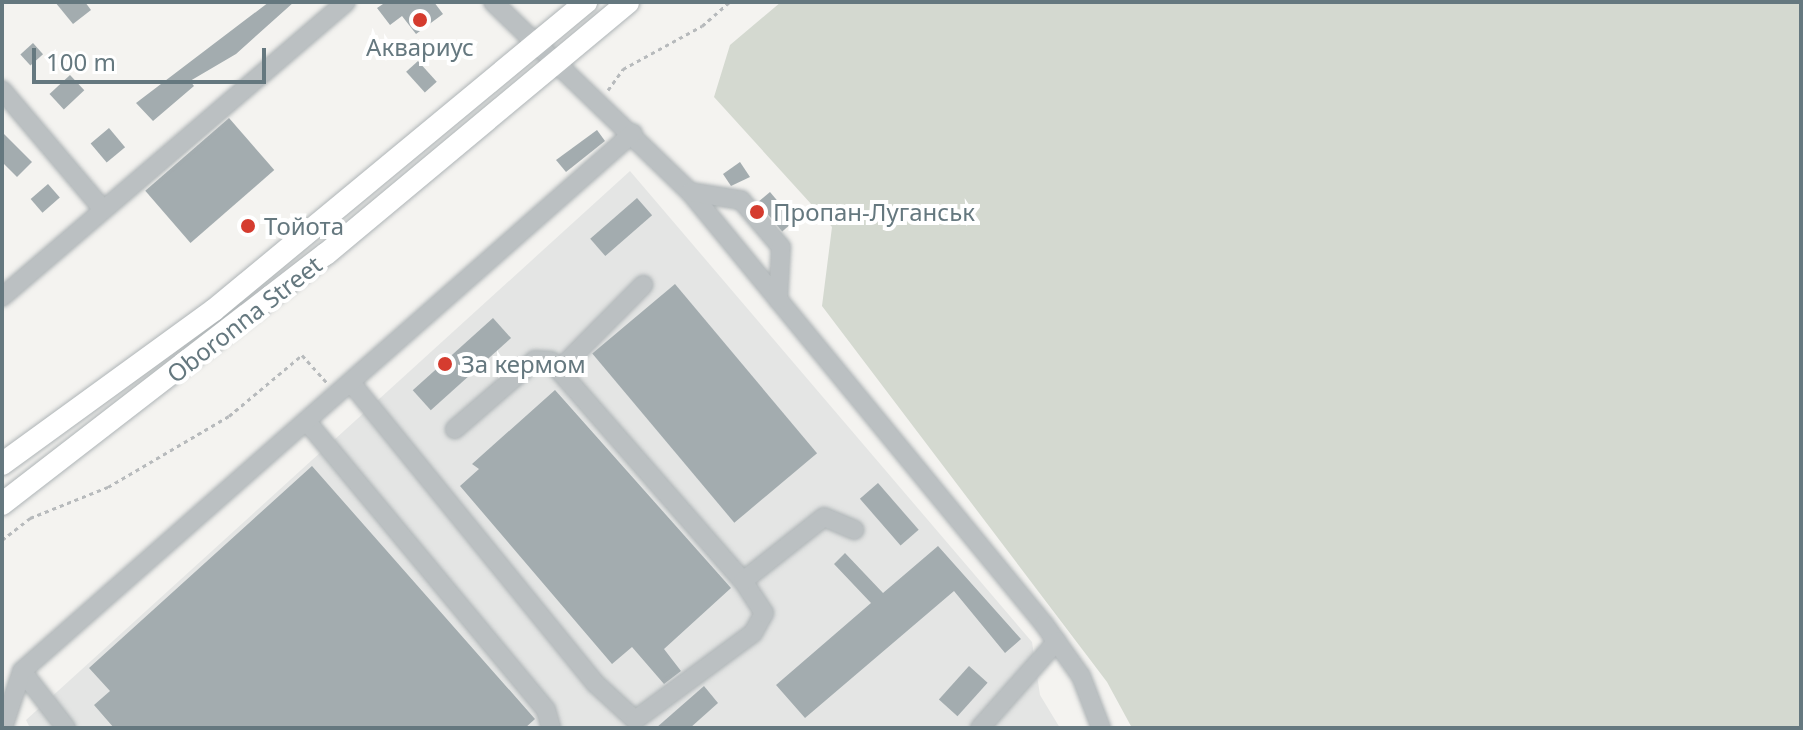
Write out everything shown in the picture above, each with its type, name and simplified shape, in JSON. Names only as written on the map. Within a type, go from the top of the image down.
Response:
[{"type":"main road","name":"Oboronna Street","points":[[2,464],[214,310],[586,2]]},
{"type":"main road","name":"Oboronna Street","points":[[2,504],[326,254],[628,2]]},
{"type":"street","points":[[2,297],[100,206],[346,2]]},
{"type":"street","points":[[493,2],[537,45],[601,99],[690,192],[1057,641],[1081,676],[1101,728]]},
{"type":"street","points":[[2,90],[100,206]]},
{"type":"street","points":[[3,728],[22,671],[346,390],[633,133]]},
{"type":"street","points":[[690,192],[741,200],[781,247],[778,300]]},
{"type":"street","points":[[559,370],[643,285]]},
{"type":"street","points":[[346,390],[596,684],[635,720],[753,633],[764,613],[743,581],[559,370],[535,360],[455,429]]},
{"type":"street","points":[[308,423],[546,710],[551,728]]},
{"type":"street","points":[[743,581],[824,517],[854,530]]},
{"type":"street","points":[[980,728],[1057,641]]},
{"type":"street","points":[[22,671],[66,728]]},
{"type":"path","points":[[601,99],[623,69],[702,26],[730,2]]},
{"type":"path","points":[[2,540],[30,518],[108,487],[229,416],[302,355],[346,390]]},
{"type":"shaded area","points":[[781,2],[1801,2],[1801,728],[1132,728],[1107,682],[822,306],[832,227],[714,97],[730,45]]},
{"type":"shaded area","points":[[630,171],[1032,642],[1040,695],[1060,728],[30,728],[26,720]]},
{"type":"building","points":[[55,2],[85,2],[91,10],[73,24]]},
{"type":"building","points":[[269,2],[294,2],[236,54],[190,81],[194,86],[153,121],[136,103]]},
{"type":"building","name":"Аквариус","points":[[386,2],[434,2],[443,14],[416,34],[402,16],[390,25],[377,8]]},
{"type":"building","points":[[33,43],[43,54],[30,66],[20,54]]},
{"type":"building","points":[[418,61],[437,82],[425,93],[406,72]]},
{"type":"building","points":[[70,75],[84,90],[64,109],[50,94]]},
{"type":"building","points":[[229,118],[274,170],[190,243],[145,191]]},
{"type":"building","points":[[109,128],[125,147],[107,163],[91,143]]},
{"type":"building","points":[[597,130],[605,141],[566,172],[556,160]]},
{"type":"building","points":[[2,132],[32,162],[17,177],[2,162]]},
{"type":"building","points":[[740,162],[750,177],[731,186],[723,174]]},
{"type":"building","points":[[48,184],[60,198],[42,213],[31,199]]},
{"type":"building","points":[[770,192],[794,221],[782,231],[758,202]]},
{"type":"building","points":[[637,198],[652,215],[605,256],[590,239]]},
{"type":"building","points":[[675,284],[817,453],[734,523],[592,353]]},
{"type":"building","points":[[493,318],[511,338],[431,410],[413,390]]},
{"type":"building","points":[[555,390],[731,588],[664,649],[681,671],[664,684],[632,647],[612,664],[460,486],[479,469],[472,464]]},
{"type":"building","points":[[312,466],[535,719],[525,728],[114,728],[94,705],[110,691],[89,668]]},
{"type":"building","points":[[878,483],[919,530],[901,546],[860,499]]},
{"type":"building","points":[[938,546],[1021,639],[1005,653],[954,591],[805,718],[776,685],[871,603],[834,564],[845,553],[883,593]]},
{"type":"building","points":[[969,666],[988,683],[957,716],[939,699]]},
{"type":"building","points":[[704,686],[718,703],[690,728],[656,728]]},
{"type":"place","name":"Аквариус","points":[[420,20]]},
{"type":"place","name":"Пропан-Луганськ","points":[[757,212]]},
{"type":"place","name":"Тойота","points":[[248,226]]},
{"type":"place","name":"За кермом","points":[[445,364]]}]
